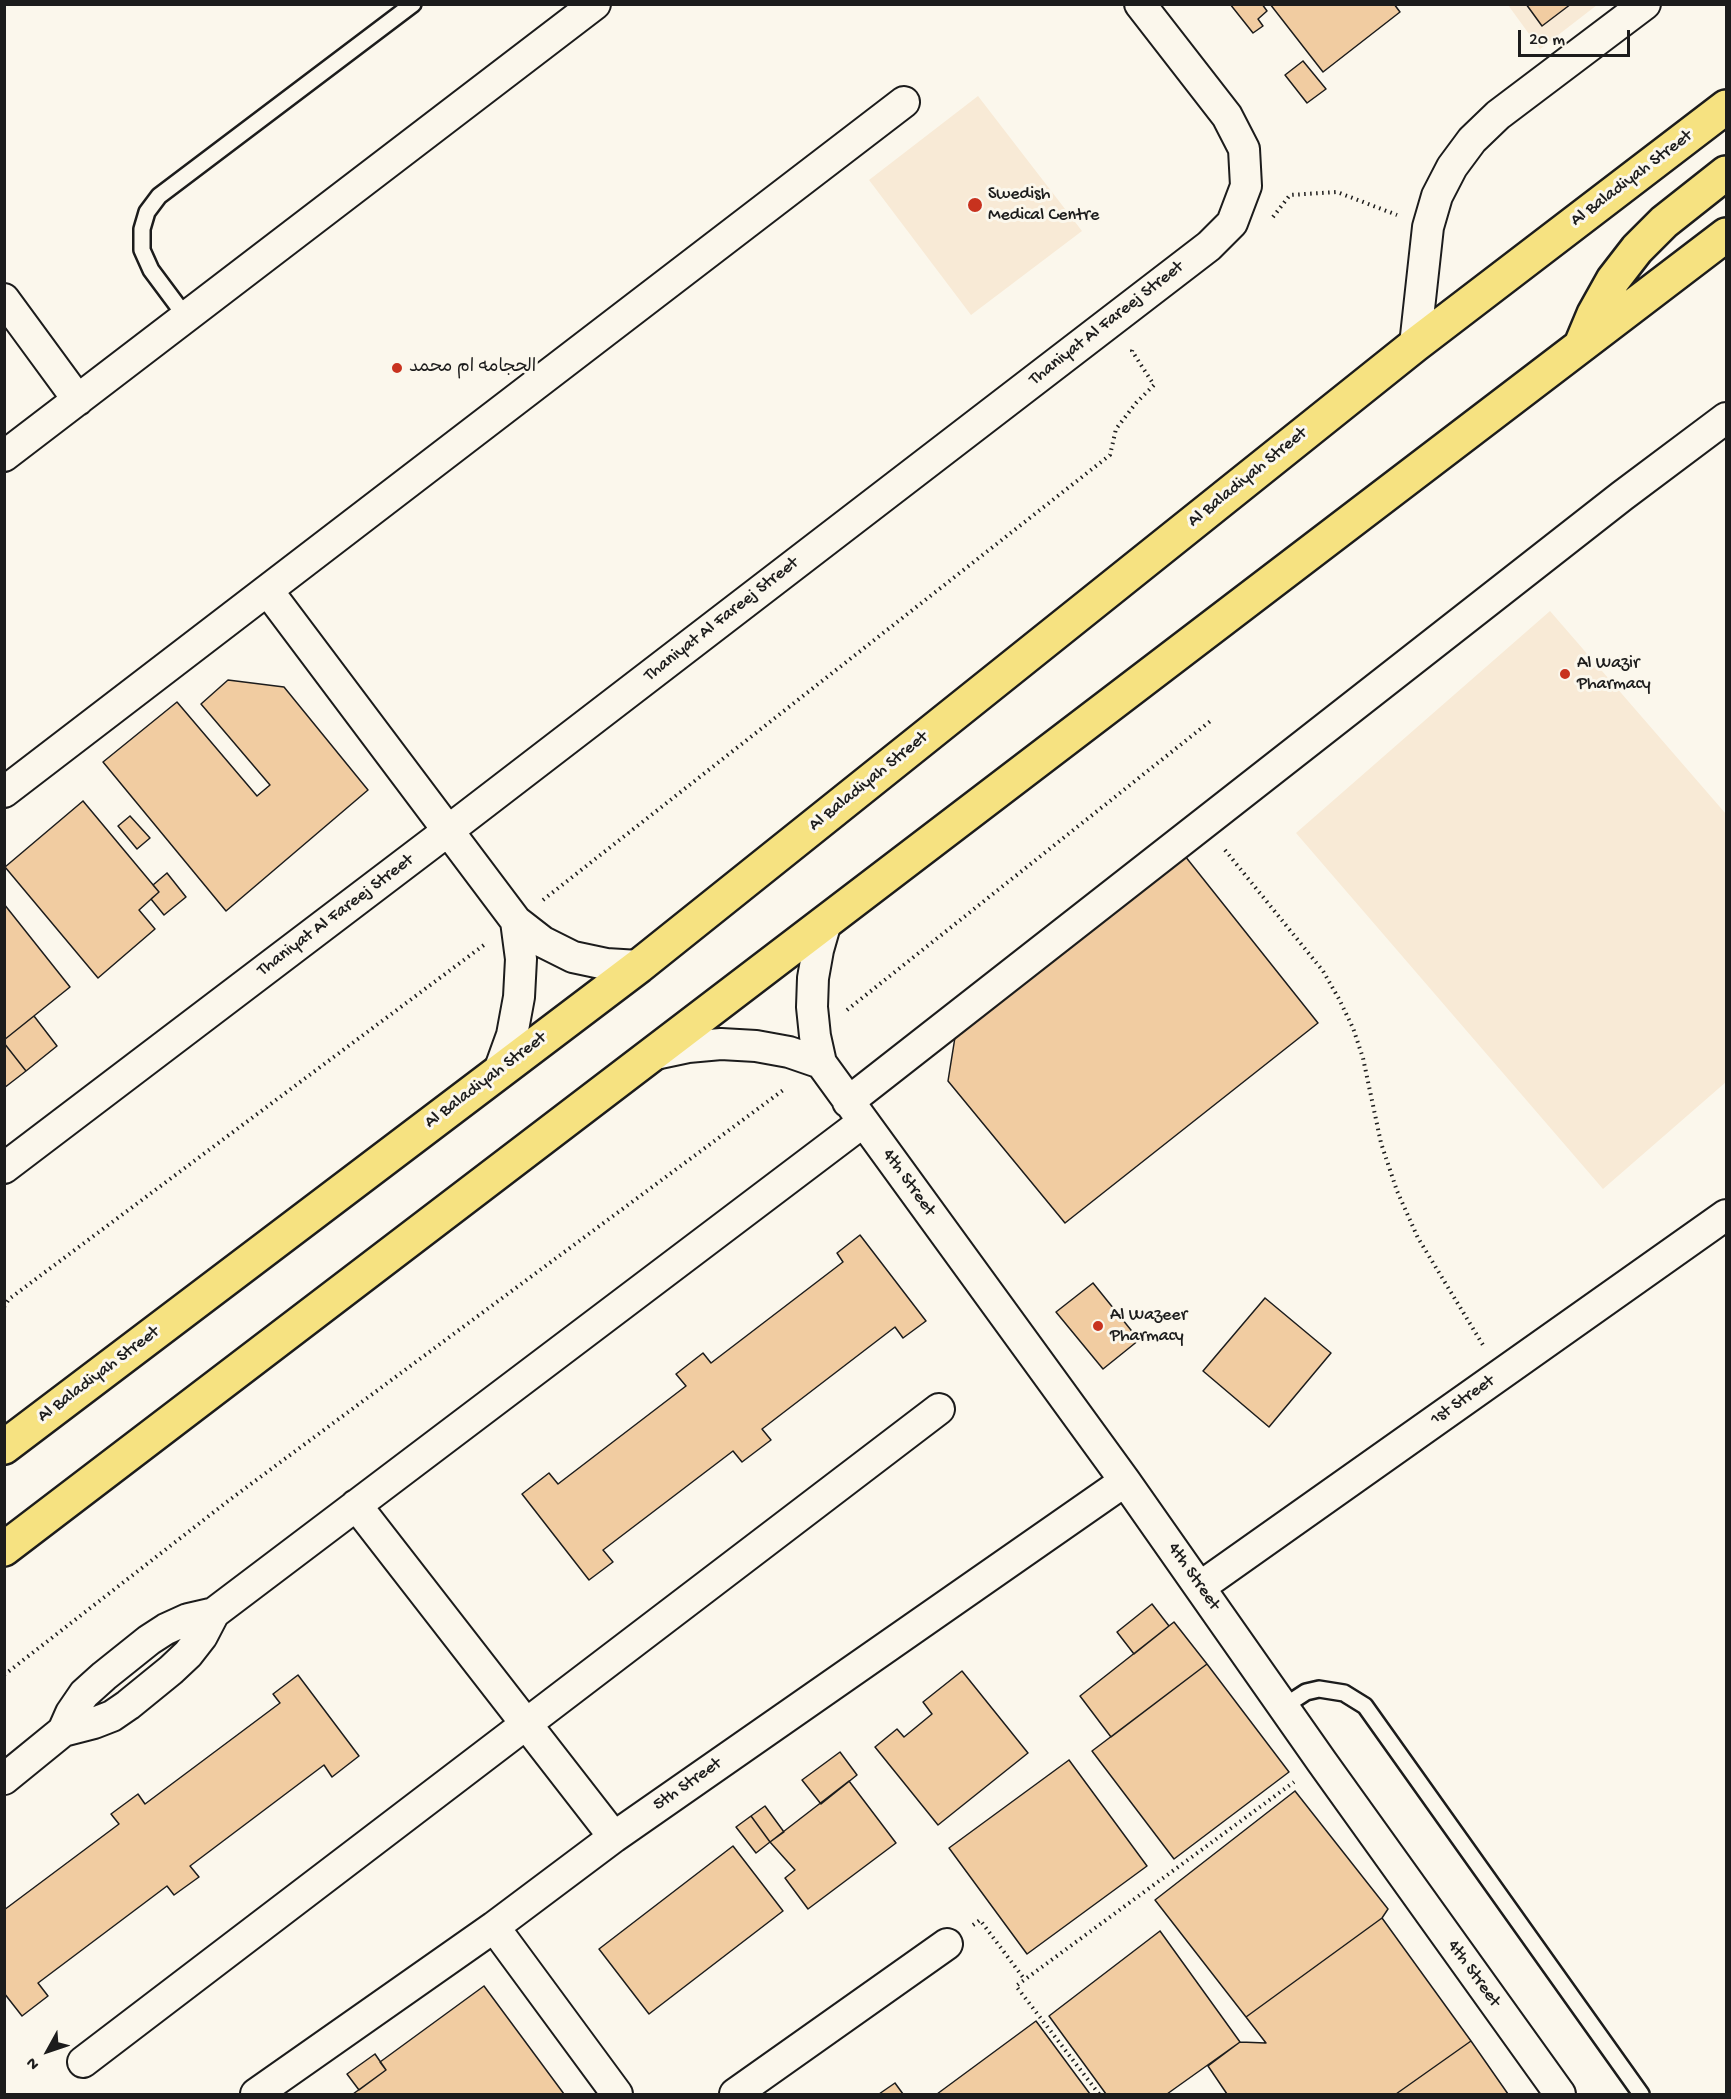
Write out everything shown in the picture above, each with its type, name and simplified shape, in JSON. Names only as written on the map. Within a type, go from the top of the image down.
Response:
[{"type":"main road","name":"Al Baladiyah Street","points":[[4,1447],[639,966],[1415,345],[1726,107]]},
{"type":"main road","points":[[1579,349],[1603,297],[1636,249],[1664,222],[1726,173]]},
{"type":"main road","points":[[4,1549],[1726,235]]},
{"type":"main road","points":[[1693,262],[1726,256]]},
{"type":"street","points":[[4,456],[595,4]]},
{"type":"street","name":"Thaniyat Al Fareej Street","points":[[4,1167],[449,830],[1209,246],[1232,223],[1246,186],[1244,149],[1227,116],[1140,4]]},
{"type":"street","points":[[1415,345],[1423,255],[1428,227],[1437,196],[1447,177],[1472,140],[1498,115],[1645,4]]},
{"type":"street","points":[[4,792],[904,102]]},
{"type":"street","points":[[4,298],[78,400]]},
{"type":"street","points":[[4,1779],[63,1731],[71,1713],[84,1694],[104,1676],[166,1629],[188,1619],[214,1613],[356,1505],[856,1112],[1204,824],[1612,503],[1726,418]]},
{"type":"street","points":[[268,591],[516,921],[543,942],[573,957],[606,964],[639,966]]},
{"type":"street","points":[[499,1071],[512,1035],[519,997],[521,959],[516,921]]},
{"type":"street","name":"4th Street","points":[[826,922],[813,978],[812,1007],[818,1049],[856,1112],[1125,1480],[1283,1707],[1560,2094]]},
{"type":"street","points":[[655,1054],[688,1047],[733,1044],[789,1052],[818,1049]]},
{"type":"street","name":"1st Street","points":[[1200,1587],[1726,1215]]},
{"type":"street","points":[[83,2062],[939,1409]]},
{"type":"street","name":"5th Street","points":[[256,2094],[494,1927],[614,1837],[1125,1480]]},
{"type":"street","points":[[356,1505],[614,1837]]},
{"type":"street","points":[[494,1927],[617,2094]]},
{"type":"street","points":[[735,2094],[947,1944]]},
{"type":"lane","points":[[186,317],[151,270],[142,250],[142,229],[147,212],[159,196],[413,4]]},
{"type":"lane","points":[[1283,1707],[1306,1692],[1319,1689],[1344,1693],[1365,1706],[1641,2094]]},
{"type":"path","points":[[1269,223],[1290,195],[1337,192],[1428,227]]},
{"type":"path","points":[[4,1306],[9,1299],[516,921],[1110,455],[1116,429],[1136,403],[1154,386],[1132,351],[1134,344]]},
{"type":"path","points":[[4,1675],[818,1049],[1213,719]]},
{"type":"path","points":[[1204,824],[1323,971],[1339,999],[1353,1028],[1363,1058],[1381,1143],[1397,1191],[1418,1238],[1501,1374]]},
{"type":"path","points":[[1099,2094],[1016,1986],[1322,1762]]},
{"type":"path","points":[[947,1944],[980,1920],[1025,1980]]},
{"type":"shaded area","points":[[1508,5],[1597,5],[1540,49]]},
{"type":"shaded area","name":"Swedish Medical Centre","points":[[978,96],[1082,231],[971,315],[869,180]]},
{"type":"shaded area","points":[[1550,611],[1726,814],[1726,1082],[1603,1189],[1296,833]]},
{"type":"building","points":[[1230,4],[1262,4],[1267,11],[1258,19],[1263,26],[1253,33]]},
{"type":"building","points":[[1270,4],[1394,4],[1400,12],[1323,72]]},
{"type":"building","points":[[1526,4],[1571,4],[1542,26]]},
{"type":"building","points":[[1303,61],[1326,89],[1307,103],[1285,75]]},
{"type":"building","points":[[228,680],[284,687],[368,790],[226,911],[103,762],[177,702],[257,796],[270,785],[201,704]]},
{"type":"building","points":[[83,801],[159,892],[139,910],[155,929],[98,978],[5,867]]},
{"type":"building","points":[[130,816],[150,838],[137,849],[118,826]]},
{"type":"building","points":[[1181,851],[1318,1023],[1065,1223],[948,1081],[956,1031]]},
{"type":"building","points":[[167,873],[186,897],[164,915],[151,899],[159,892],[153,885]]},
{"type":"building","points":[[4,904],[70,987],[4,1040]]},
{"type":"building","points":[[34,1016],[57,1046],[26,1071],[4,1040]]},
{"type":"building","points":[[4,1043],[26,1071],[4,1088]]},
{"type":"building","points":[[860,1235],[926,1321],[903,1338],[895,1327],[762,1429],[771,1440],[742,1462],[733,1451],[603,1550],[613,1562],[589,1580],[522,1494],[549,1473],[558,1484],[686,1386],[676,1374],[703,1353],[711,1363],[843,1262],[837,1253]]},
{"type":"building","name":"Al Wazeer Pharmacy","points":[[1093,1283],[1139,1340],[1103,1369],[1056,1312]]},
{"type":"building","points":[[1265,1298],[1331,1353],[1269,1427],[1203,1371]]},
{"type":"building","points":[[1152,1604],[1169,1626],[1134,1654],[1117,1632]]},
{"type":"building","points":[[1174,1622],[1207,1664],[1111,1737],[1080,1696]]},
{"type":"building","points":[[1207,1664],[1289,1772],[1174,1859],[1092,1751]]},
{"type":"building","points":[[962,1671],[1028,1753],[938,1825],[875,1747],[897,1729],[904,1737],[932,1714],[923,1702]]},
{"type":"building","points":[[298,1675],[359,1756],[332,1777],[324,1765],[190,1866],[199,1877],[174,1895],[167,1886],[38,1983],[48,1996],[22,2016],[4,1993],[4,1910],[119,1824],[111,1814],[138,1794],[145,1804],[280,1703],[273,1694]]},
{"type":"building","points":[[840,1752],[857,1775],[821,1804],[802,1780]]},
{"type":"building","points":[[1069,1760],[1147,1866],[1027,1954],[949,1848]]},
{"type":"building","points":[[849,1781],[896,1843],[808,1909],[785,1878],[795,1870],[770,1842]]},
{"type":"building","points":[[1295,1791],[1388,1909],[1382,1918],[1246,2017],[1155,1900]]},
{"type":"building","points":[[765,1806],[784,1832],[770,1842],[751,1816]]},
{"type":"building","points":[[751,1816],[770,1842],[756,1853],[736,1827]]},
{"type":"building","points":[[733,1846],[783,1911],[649,2014],[599,1949]]},
{"type":"building","points":[[1382,1918],[1471,2041],[1396,2094],[1227,2094],[1208,2066],[1240,2042],[1266,2043],[1246,2017]]},
{"type":"building","points":[[1160,1931],[1240,2042],[1167,2094],[1106,2094],[1049,2016]]},
{"type":"building","points":[[484,1986],[564,2094],[353,2094],[386,2070],[380,2062]]},
{"type":"building","points":[[1036,2021],[1090,2094],[937,2094]]},
{"type":"building","points":[[1471,2041],[1508,2094],[1396,2094]]},
{"type":"building","points":[[375,2054],[386,2070],[359,2090],[347,2074]]},
{"type":"building","points":[[895,2083],[903,2094],[879,2094]]},
{"type":"place","name":"Swedish Medical Centre","points":[[975,205]]},
{"type":"place","name":"الحجامه ام محمد","points":[[397,368]]},
{"type":"place","name":"Al Wazir Pharmacy","points":[[1565,674]]},
{"type":"place","name":"Al Wazeer Pharmacy","points":[[1098,1326]]}]
